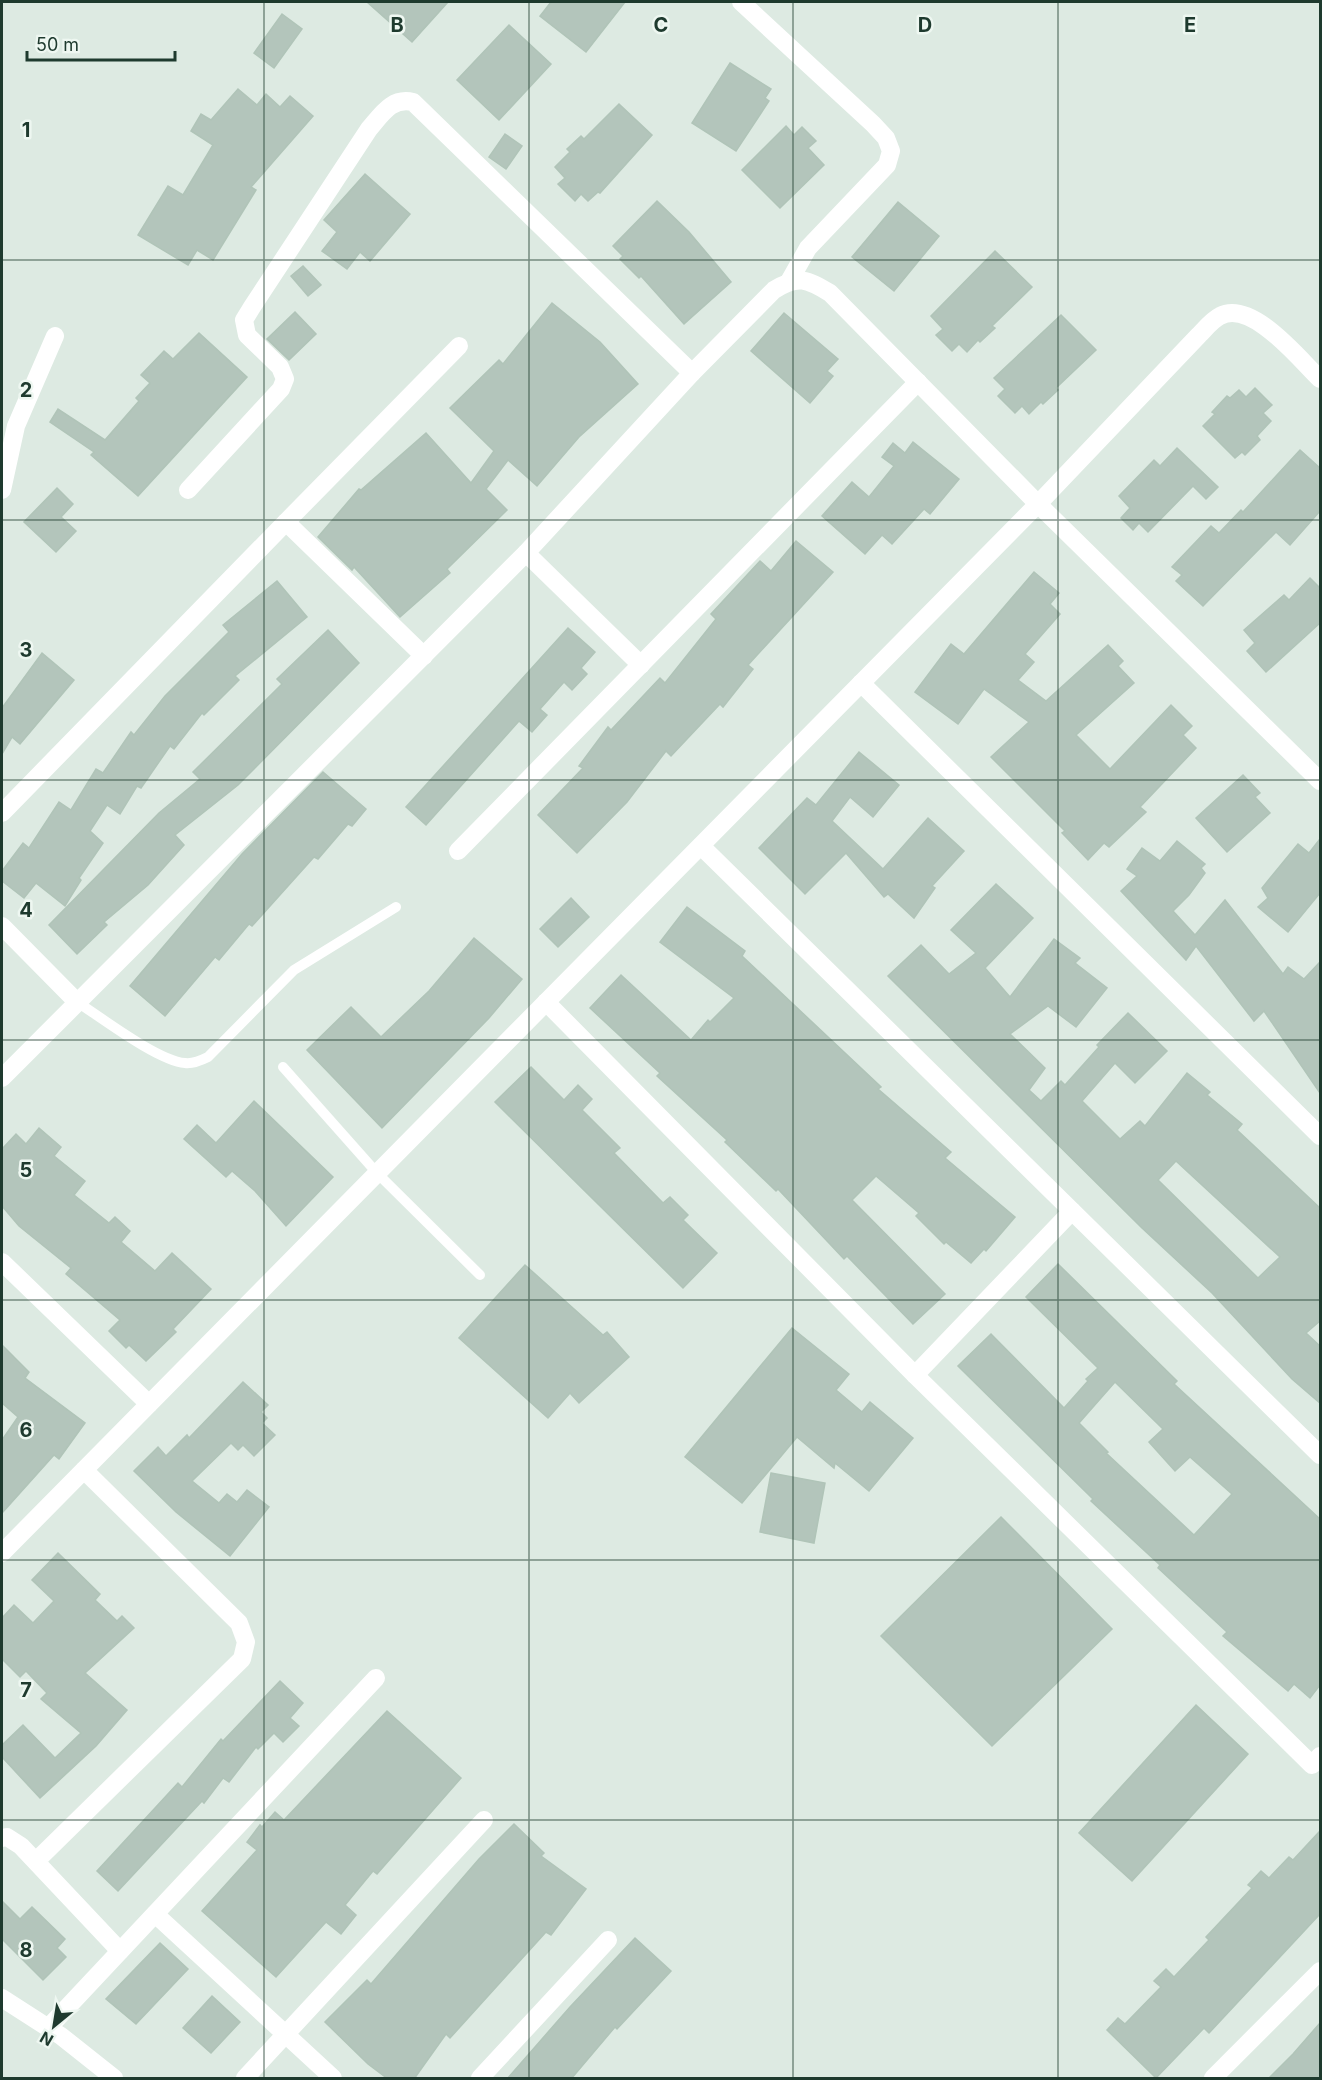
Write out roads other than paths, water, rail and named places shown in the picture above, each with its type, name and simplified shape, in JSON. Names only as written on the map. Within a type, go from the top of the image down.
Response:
[{"type":"street","points":[[2,1078],[526,553],[692,373],[774,290],[790,280],[808,248],[887,165],[891,151],[886,138],[741,2]]},
{"type":"street","points":[[188,489],[281,389],[285,379],[280,367],[247,334],[244,320],[369,129],[388,106],[403,100],[414,102],[692,373]]},
{"type":"street","points":[[790,280],[811,282],[830,293],[1038,504],[1320,781]]},
{"type":"street","points":[[2,1553],[861,684],[1221,315],[1242,314],[1267,327],[1320,380]]},
{"type":"street","points":[[2,490],[16,426],[55,336]]},
{"type":"street","points":[[2,813],[459,346]]},
{"type":"street","points":[[458,852],[918,382]]},
{"type":"street","points":[[286,522],[424,656]]},
{"type":"street","points":[[526,553],[641,665]]},
{"type":"street","points":[[861,684],[1320,1136]]},
{"type":"street","points":[[701,846],[1320,1455]]},
{"type":"street","points":[[2,926],[77,1002]]},
{"type":"street","points":[[546,1002],[915,1375],[1312,1765],[1320,1756]]},
{"type":"street","points":[[915,1375],[1072,1211]]},
{"type":"street","points":[[2,1262],[149,1404]]},
{"type":"street","points":[[36,1861],[242,1659],[246,1642],[239,1623],[84,1470]]},
{"type":"street","points":[[48,2028],[376,1678]]},
{"type":"street","points":[[245,2079],[484,1820]]},
{"type":"street","points":[[2,1838],[7,1837],[21,1846],[120,1951]]},
{"type":"street","points":[[155,1914],[333,2079]]},
{"type":"street","points":[[480,2079],[608,1940]]},
{"type":"street","points":[[1213,2079],[1320,1971]]},
{"type":"street","points":[[2,1998],[48,2028],[114,2079]]},
{"type":"lane","points":[[77,1002],[167,1058],[184,1063],[197,1062],[208,1057],[294,970],[396,907]]},
{"type":"lane","points":[[283,1067],[377,1173],[480,1275]]}]
